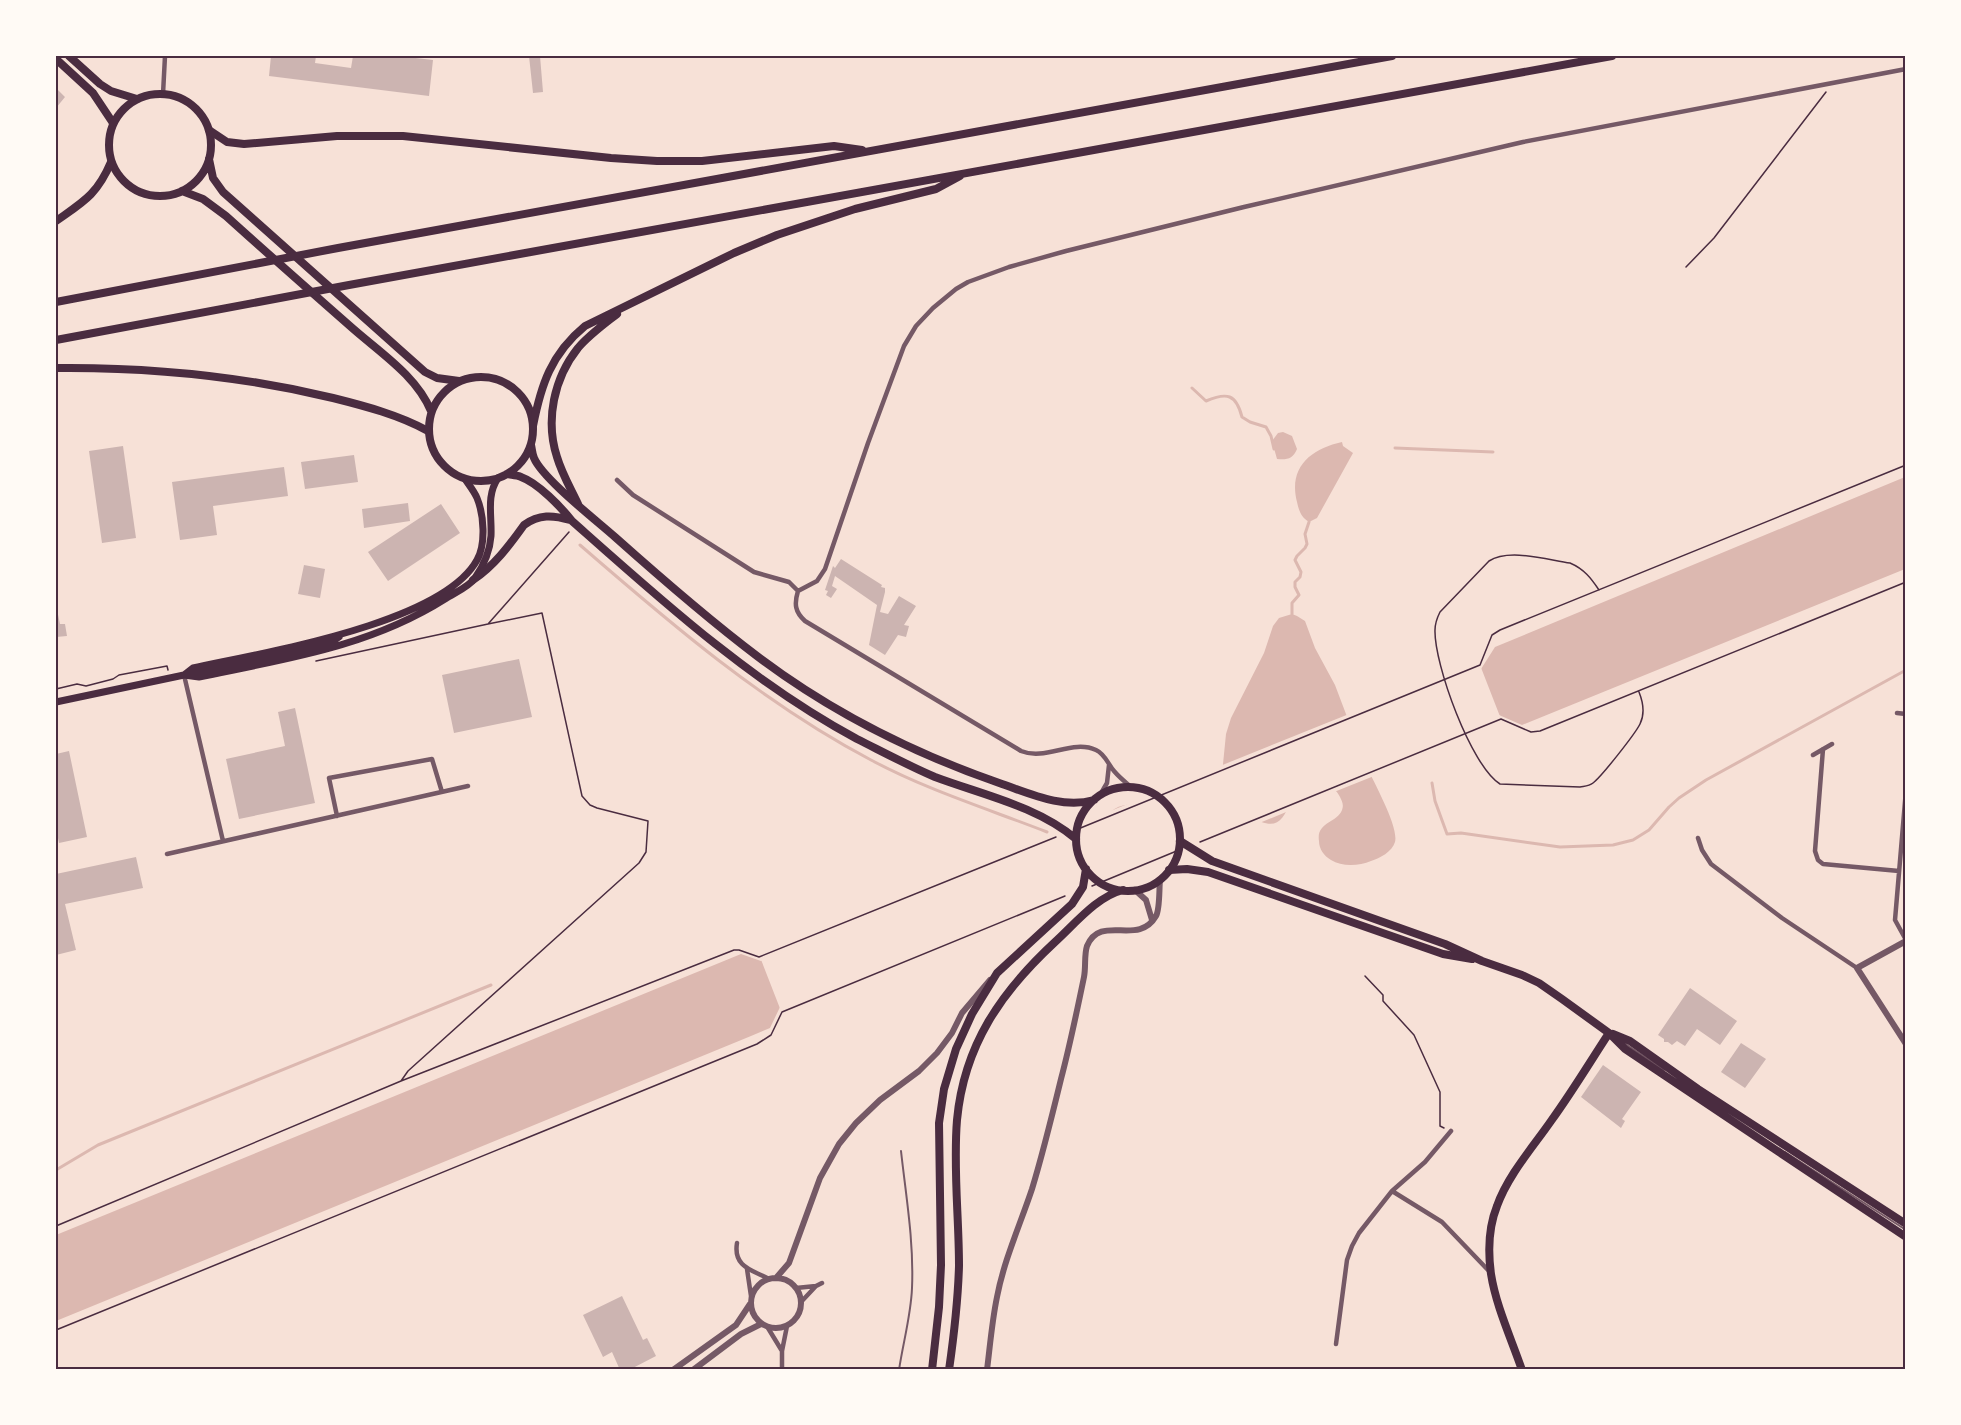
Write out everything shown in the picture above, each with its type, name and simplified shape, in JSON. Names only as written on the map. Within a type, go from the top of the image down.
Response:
[{"type":"highway","points":[[56,302],[338,248],[1392,56]]},
{"type":"highway","points":[[56,340],[966,172],[1612,56]]},
{"type":"highway","points":[[209,130],[227,142],[244,144],[337,136],[403,135],[610,158],[657,161],[702,161],[834,147],[872,151]]},
{"type":"highway","points":[[56,221],[93,195],[105,177],[111,162]]},
{"type":"highway","points":[[533,426],[543,383],[559,353],[585,326],[734,253],[786,232],[855,209],[936,189],[966,172]]},
{"type":"highway","points":[[578,504],[561,469],[553,439],[552,416],[556,390],[562,374],[578,348],[630,304]]},
{"type":"highway","points":[[56,368],[131,369],[236,379],[301,390],[412,422],[428,431]]},
{"type":"main road","points":[[69,56],[100,84],[137,99]]},
{"type":"main road","points":[[56,59],[93,93],[113,123]]},
{"type":"main road","points":[[149,94],[163,94],[186,101],[204,119],[209,130],[211,145],[209,159],[198,179],[182,191],[164,196],[146,195],[125,183],[117,173],[111,162],[108,142],[113,123],[127,105],[149,94]]},
{"type":"main road","points":[[209,159],[216,184],[223,192],[379,332],[425,372],[437,378],[459,381]]},
{"type":"main road","points":[[182,191],[203,199],[226,216],[414,383],[425,396],[431,411]]},
{"type":"main road","points":[[531,445],[522,462],[498,478],[487,481],[456,476],[442,464],[432,449],[428,431],[431,411],[442,393],[459,381],[484,377],[508,384],[526,402],[531,414],[533,426],[531,445],[534,458],[540,468],[677,592],[758,657],[801,687],[846,714],[939,760],[1027,793],[1061,803],[1081,804],[1110,790],[1131,787],[1151,792],[1167,804],[1177,822],[1180,845],[1177,856],[1160,880],[1135,890],[1114,889],[1099,881],[1086,869],[1081,860],[1076,839],[1081,818],[1097,798]]},
{"type":"main road","points":[[507,474],[532,482],[667,605],[749,671],[787,697],[839,729],[885,753],[933,776],[1045,818],[1063,828],[1076,839]]},
{"type":"main road","points":[[473,580],[488,556],[491,537],[490,494],[498,478]]},
{"type":"main road","points":[[56,702],[332,642],[341,635],[403,613],[451,588],[470,571],[478,558],[481,544],[481,510],[476,496],[465,479]]},
{"type":"main road","points":[[184,675],[199,677],[210,675],[338,646],[374,635],[421,613],[486,572],[524,525],[530,521],[550,516],[572,520]]},
{"type":"main road","points":[[1180,845],[1212,861],[1445,944],[1539,983],[1609,1033],[1626,1049],[1905,1238]]},
{"type":"main road","points":[[932,1370],[941,1265],[939,1146],[944,1089],[960,1038],[982,994],[997,973],[1072,904],[1083,887],[1086,869]]},
{"type":"main road","points":[[1169,870],[1187,869],[1208,872],[1434,951],[1482,961]]},
{"type":"main road","points":[[949,1370],[956,1318],[959,1267],[957,1120],[962,1090],[977,1042],[994,1011],[1028,968],[1093,907],[1110,894],[1123,890]]},
{"type":"main road","points":[[1609,1033],[1630,1041],[1698,1089],[1905,1224]]},
{"type":"main road","points":[[1522,1370],[1495,1293],[1491,1272],[1491,1230],[1497,1205],[1514,1173],[1564,1103],[1609,1033]]},
{"type":"street","points":[[163,94],[165,56]]},
{"type":"street","points":[[1131,787],[1115,773],[1100,752],[1087,747],[1080,746],[1042,754],[1021,751],[812,626],[796,611],[795,599],[798,591],[817,581],[825,569],[894,371],[910,335],[939,302],[968,282],[1009,267],[1244,207],[1523,142],[1905,69]]},
{"type":"street","points":[[617,480],[633,495],[754,572],[789,582],[798,591]]},
{"type":"street","points":[[184,675],[223,841]]},
{"type":"street","points":[[1897,713],[1905,714]]},
{"type":"street","points":[[1813,755],[1832,744]]},
{"type":"street","points":[[1823,749],[1815,851],[1818,860],[1823,864],[1899,871]]},
{"type":"street","points":[[337,816],[329,778],[432,759],[442,792]]},
{"type":"street","points":[[1097,798],[1107,783],[1109,765]]},
{"type":"street","points":[[167,854],[468,786]]},
{"type":"street","points":[[1857,968],[1905,940],[1895,920],[1905,790]]},
{"type":"street","points":[[1698,838],[1711,864],[1782,918],[1857,968],[1905,1044]]},
{"type":"street","points":[[987,1370],[999,1289],[1048,1135],[1086,970],[1087,947],[1093,937],[1108,929],[1141,930],[1149,925],[1158,908],[1160,880]]},
{"type":"street","points":[[1135,890],[1146,900],[1152,920]]},
{"type":"street","points":[[673,1370],[735,1325],[750,1303],[755,1288],[773,1278],[789,1263],[820,1178],[839,1144],[856,1123],[880,1100],[919,1071],[937,1053],[952,1033],[962,1013],[997,973]]},
{"type":"street","points":[[1336,1344],[1347,1260],[1359,1233],[1392,1191],[1425,1162],[1451,1131]]},
{"type":"street","points":[[1392,1191],[1442,1222],[1491,1272]]},
{"type":"street","points":[[737,1243],[738,1256],[747,1269],[752,1296]]},
{"type":"street","points":[[747,1269],[790,1282],[796,1288],[801,1302]]},
{"type":"street","points":[[750,1303],[755,1318],[761,1324],[777,1329],[787,1326],[798,1316],[801,1302],[816,1286],[822,1283]]},
{"type":"street","points":[[796,1288],[816,1286]]},
{"type":"street","points":[[693,1370],[741,1334],[761,1324]]},
{"type":"street","points":[[782,1370],[782,1351],[787,1326]]},
{"type":"street","points":[[768,1328],[782,1351]]},
{"type":"lane","points":[[1609,1033],[1751,1130],[1905,1230]]},
{"type":"lane","points":[[899,1370],[912,1291],[913,1268],[912,1239],[901,1150]]},
{"type":"path","points":[[1686,267],[1714,238],[1832,84]]},
{"type":"path","points":[[1079,828],[1480,665],[1492,635],[1905,465]]},
{"type":"path","points":[[1600,591],[1580,567],[1570,563],[1510,554],[1495,557],[1489,561],[1436,619],[1436,643],[1454,710],[1486,771],[1500,784],[1580,787],[1588,786],[1600,777],[1640,723],[1643,711],[1639,691]]},
{"type":"path","points":[[1191,845],[1501,719],[1531,732],[1540,731],[1905,582]]},
{"type":"path","points":[[401,1082],[408,1071],[639,863],[646,852],[648,821],[597,808],[590,805],[582,796],[542,613],[488,624]]},
{"type":"path","points":[[56,1226],[401,1082],[734,950],[759,957],[1057,837]]},
{"type":"path","points":[[1092,886],[1180,845]]},
{"type":"path","points":[[56,1330],[757,1044],[771,1035],[782,1012],[1069,895]]},
{"type":"path","points":[[1365,976],[1383,995],[1383,1001],[1414,1035],[1440,1092],[1440,1126],[1451,1131]]},
{"type":"shaded area","points":[[1283,432],[1292,436],[1297,449],[1289,458],[1277,459],[1272,441],[1278,433]]},
{"type":"shaded area","points":[[1342,442],[1343,446],[1353,453],[1317,518],[1309,522],[1301,514],[1297,502],[1295,490],[1299,469],[1304,462],[1321,449]]},
{"type":"shaded area","points":[[1905,477],[1905,569],[1522,725],[1499,715],[1368,769],[1390,816],[1395,835],[1395,842],[1391,849],[1378,858],[1361,864],[1345,865],[1331,860],[1322,852],[1319,844],[1321,830],[1336,818],[1343,806],[1337,793],[1327,785],[1291,799],[1285,814],[1276,822],[1265,823],[1250,816],[1121,871],[780,1007],[770,1028],[56,1321],[56,1235],[741,954],[761,961],[1100,824],[1109,813],[1118,807],[1129,804],[1143,805],[1222,774],[1226,734],[1231,718],[1264,653],[1273,626],[1279,618],[1292,614],[1305,621],[1315,648],[1335,685],[1349,722],[1481,669],[1495,647]]},
{"type":"pier","points":[[1480,665],[1501,719],[1371,770],[1374,776],[1334,792],[1327,788],[1293,802],[1291,810],[1257,824],[1250,819],[1165,854],[1158,864],[1131,875],[1119,873],[781,1011],[760,957],[1098,821],[1103,814],[1135,801],[1144,802],[1220,772],[1220,766],[1349,714],[1350,719]]},
{"type":"building","points":[[271,56],[316,56],[315,63],[351,68],[353,56],[398,56],[433,60],[429,96],[269,76]]},
{"type":"building","points":[[529,56],[540,56],[543,92],[533,93]]},
{"type":"building","points":[[56,88],[65,97],[56,108]]},
{"type":"building","points":[[123,446],[136,538],[102,543],[89,451]]},
{"type":"building","points":[[354,455],[358,482],[305,489],[301,462]]},
{"type":"building","points":[[284,467],[288,496],[213,506],[217,535],[180,540],[172,482]]},
{"type":"building","points":[[408,503],[410,521],[364,528],[362,509]]},
{"type":"building","points":[[441,504],[460,533],[388,581],[368,552]]},
{"type":"building","points":[[841,559],[885,588],[880,612],[888,614],[899,596],[916,606],[904,625],[909,626],[906,637],[898,635],[885,655],[869,645],[877,605],[835,576],[832,586],[837,589],[831,598],[826,595],[828,591],[825,590],[833,566],[835,568]]},
{"type":"building","points":[[304,565],[325,569],[320,598],[298,594]]},
{"type":"building","points":[[56,605],[60,624],[65,624],[67,636],[56,637]]},
{"type":"building","points":[[519,659],[532,717],[454,733],[442,675]]},
{"type":"building","points":[[295,708],[315,803],[239,819],[226,759],[285,746],[278,712]]},
{"type":"building","points":[[69,751],[87,837],[59,843],[56,828],[56,754]]},
{"type":"building","points":[[136,857],[143,888],[65,904],[76,950],[56,955],[56,874]]},
{"type":"building","points":[[1690,988],[1737,1021],[1720,1045],[1697,1029],[1685,1046],[1677,1041],[1672,1045],[1664,1042],[1664,1039],[1658,1035]]},
{"type":"building","points":[[1741,1043],[1766,1059],[1745,1088],[1721,1072]]},
{"type":"building","points":[[1603,1065],[1641,1092],[1622,1119],[1625,1121],[1621,1128],[1581,1097]]},
{"type":"building","points":[[622,1296],[643,1340],[647,1338],[656,1356],[629,1370],[620,1370],[612,1352],[603,1357],[583,1315]]},
{"type":"waterway","points":[[1192,388],[1206,401],[1220,396],[1234,399],[1242,417],[1266,427],[1274,449]]},
{"type":"waterway","points":[[1395,448],[1493,452]]},
{"type":"waterway","points":[[1292,614],[1292,603],[1299,595],[1295,582],[1301,572],[1295,560],[1307,544],[1305,534],[1309,522]]},
{"type":"waterway","points":[[580,545],[719,661],[755,688],[831,738],[914,781],[1047,832]]},
{"type":"waterway","points":[[1432,783],[1435,801],[1447,834],[1461,833],[1560,847],[1613,845],[1633,840],[1649,830],[1679,798],[1706,780],[1906,670]]},
{"type":"waterway","points":[[56,1170],[98,1145],[491,985]]}]
